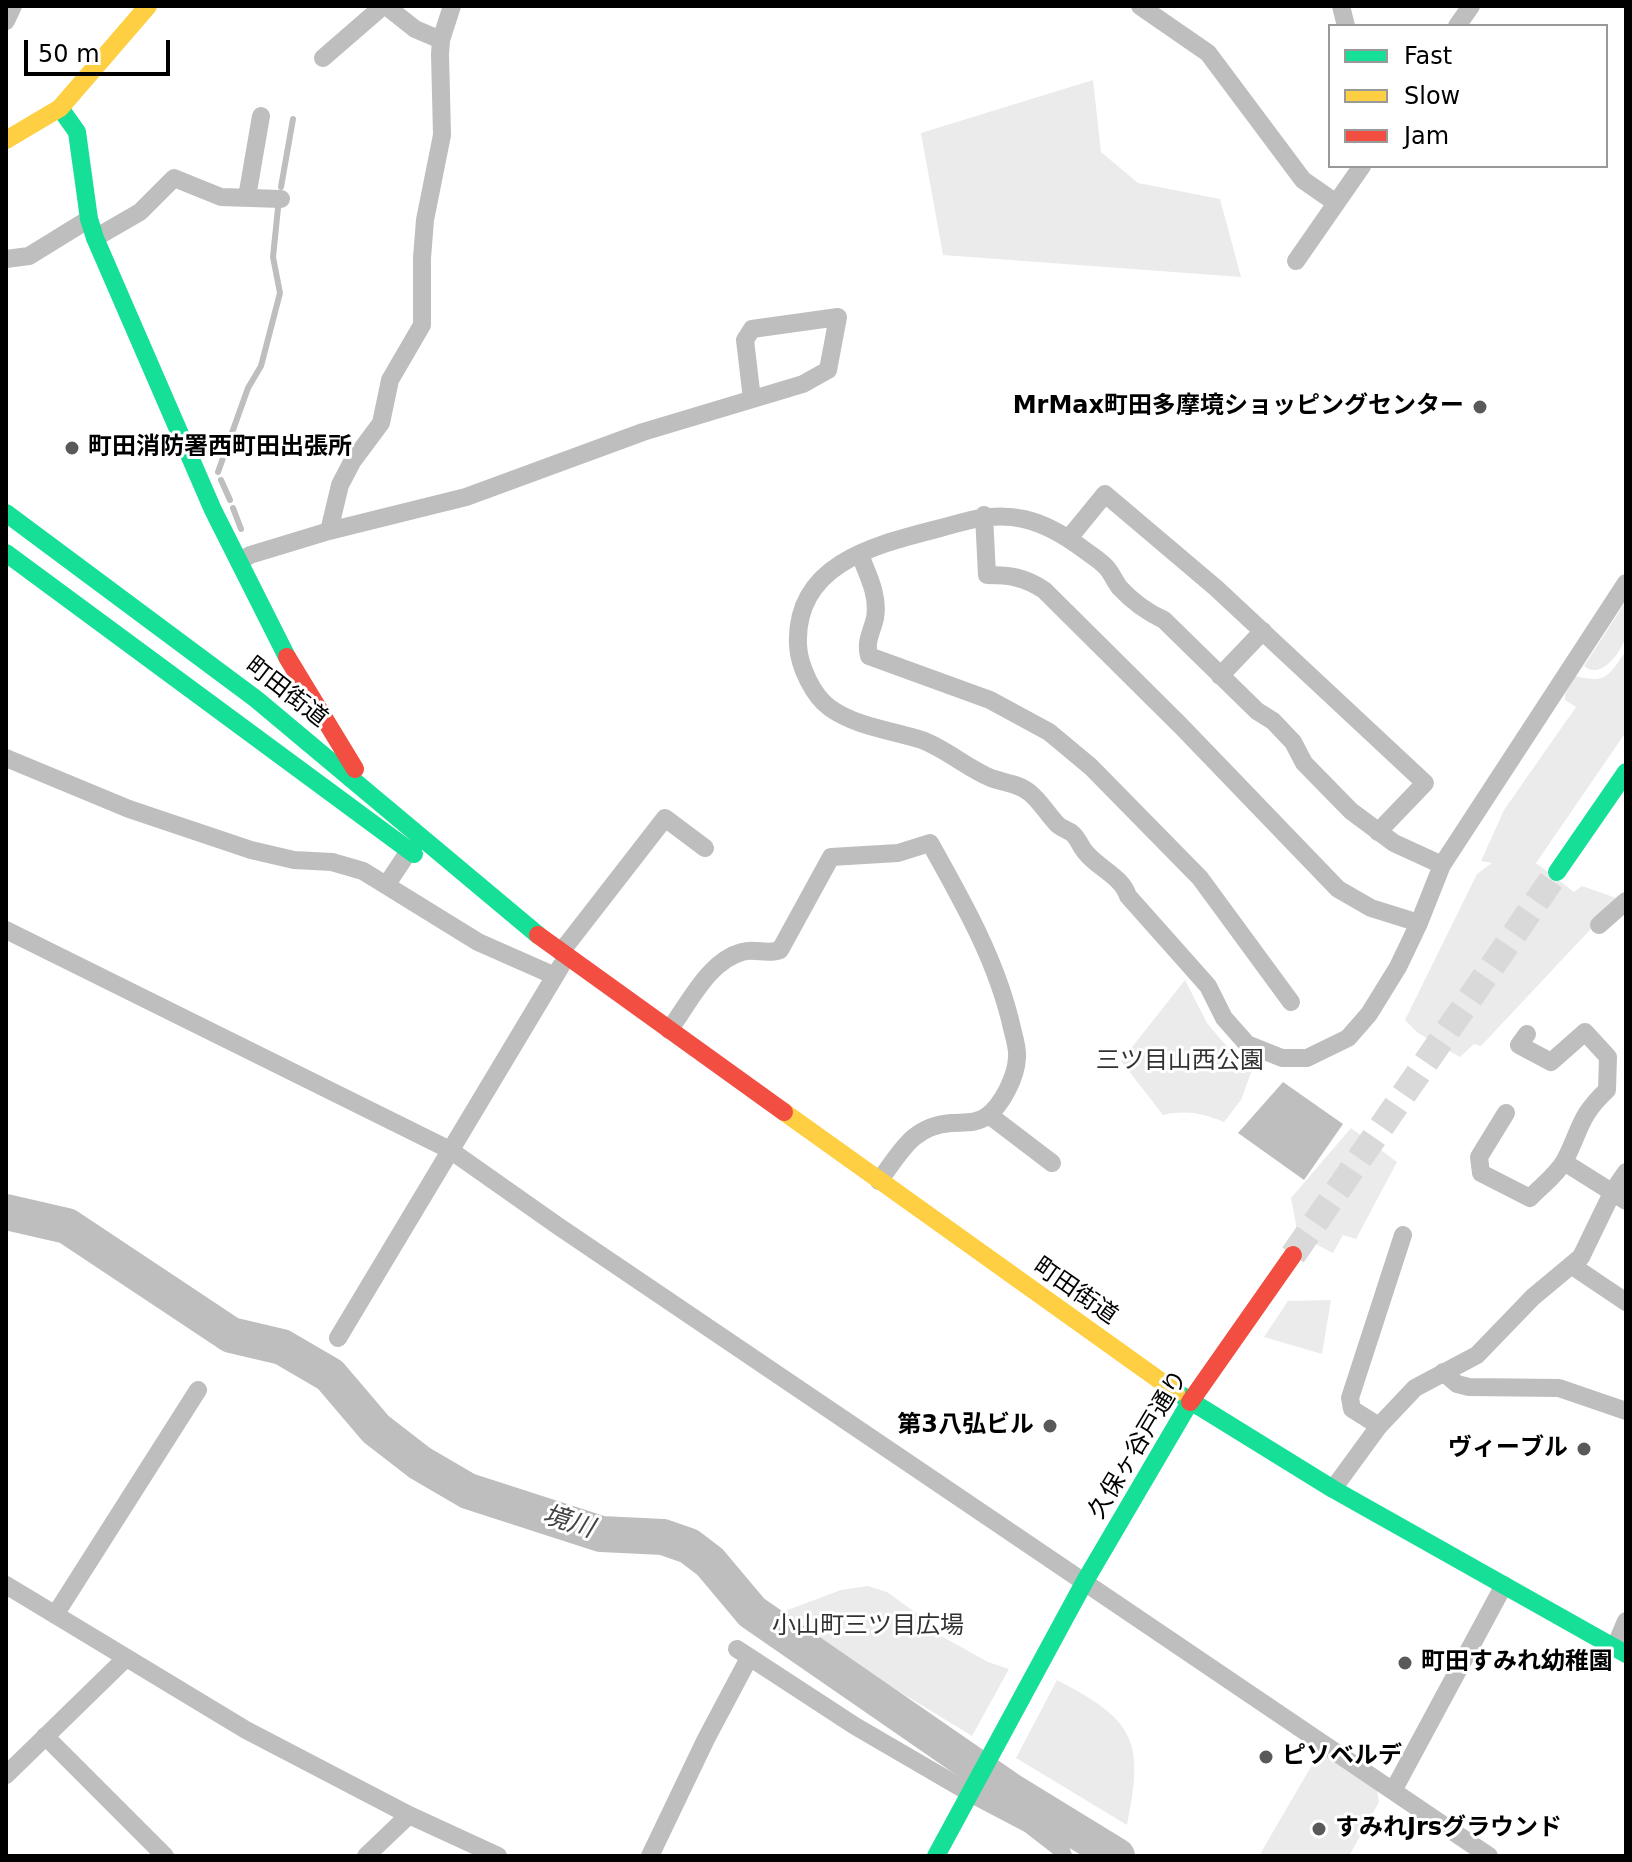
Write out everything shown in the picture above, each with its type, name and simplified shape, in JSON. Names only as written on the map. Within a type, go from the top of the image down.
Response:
[{"type":"main road","points":[[6,140],[60,108],[148,6]]},
{"type":"main road","points":[[60,108],[77,132],[89,219],[95,238],[257,603],[290,664],[308,708],[374,796]]},
{"type":"main road","name":"町田街道","points":[[6,513],[256,699],[564,955],[1190,1402],[1333,1489],[1621,1650]]},
{"type":"main road","name":"町田街道","points":[[6,553],[409,851],[525,925]]},
{"type":"main road","points":[[256,699],[282,693],[289,680],[290,664]]},
{"type":"main road","points":[[230,719],[248,721],[278,717],[308,708]]},
{"type":"main road","points":[[308,708],[312,745],[325,778],[367,817]]},
{"type":"main road","points":[[1557,872],[1626,772]]},
{"type":"main road","name":"久保ヶ谷戸通り","points":[[936,1856],[1085,1581],[1190,1402],[1293,1255]]},
{"type":"street","points":[[6,21],[13,6]]},
{"type":"street","points":[[323,58],[385,6],[415,29],[441,40]]},
{"type":"street","points":[[329,531],[340,485],[352,462],[381,423],[390,380],[422,325],[425,220],[442,135],[441,40],[452,6]]},
{"type":"street","points":[[1140,6],[1208,53],[1303,180],[1336,203]]},
{"type":"street","points":[[1458,24],[1471,6]]},
{"type":"street","points":[[247,197],[261,116]]},
{"type":"street","points":[[1296,261],[1361,168]]},
{"type":"street","points":[[95,238],[140,212],[174,178],[221,197],[281,199]]},
{"type":"street","points":[[6,259],[29,256],[89,219]]},
{"type":"street","points":[[239,562],[250,555],[329,531],[466,497],[643,432],[803,384],[828,370],[838,317],[752,329],[745,340],[752,399]]},
{"type":"street","points":[[1069,538],[1105,494],[1263,631],[1425,783],[1378,832]]},
{"type":"street","points":[[984,515],[987,575],[1012,575],[1027,579],[1044,590],[1338,889],[1371,908],[1419,923]]},
{"type":"street","points":[[1442,865],[1394,843],[1351,811],[1304,763],[1293,742],[1273,721],[1257,711],[1164,620],[1151,614],[1119,588],[1106,567],[1048,526],[1018,517],[984,515],[935,530],[909,534],[831,569],[814,585],[803,604],[797,625],[798,653],[810,685],[827,707],[850,720],[925,741],[990,777],[1017,785],[1030,793],[1061,828],[1072,833],[1084,852],[1107,874],[1125,885],[1128,896],[1208,986],[1224,1018],[1247,1044],[1282,1058],[1307,1058],[1348,1038],[1369,1014],[1398,967],[1442,865],[1626,583]]},
{"type":"street","points":[[860,555],[876,597],[875,618],[866,645],[869,656],[990,700],[1038,726],[1070,749],[1139,813],[1200,878],[1291,1002]]},
{"type":"street","points":[[1220,676],[1263,631]]},
{"type":"street","points":[[6,758],[129,809],[206,836],[294,860],[343,864],[363,871],[478,942],[555,976]]},
{"type":"street","points":[[338,1338],[555,976],[564,955],[665,818],[695,830],[705,848]]},
{"type":"street","points":[[669,1030],[711,972],[727,958],[752,950],[772,953],[780,950],[831,857],[898,853],[930,843],[969,913],[997,979],[1017,1057],[1011,1081],[989,1115],[976,1122],[931,1125],[918,1132],[879,1181]]},
{"type":"street","points":[[387,884],[409,851]]},
{"type":"street","points":[[1599,925],[1626,901]]},
{"type":"street","points":[[6,930],[450,1150],[1489,1856]]},
{"type":"street","points":[[1506,1113],[1479,1157],[1481,1173],[1530,1198],[1564,1162],[1578,1125],[1592,1104],[1607,1090],[1608,1057],[1585,1032],[1551,1062],[1519,1045],[1527,1034]]},
{"type":"street","points":[[989,1115],[1052,1163]]},
{"type":"street","points":[[1564,1162],[1619,1196]]},
{"type":"street","points":[[1333,1489],[1379,1426],[1415,1388],[1477,1355],[1533,1297],[1581,1257],[1619,1196],[1626,1172]]},
{"type":"street","points":[[1379,1426],[1352,1409],[1350,1398],[1403,1235]]},
{"type":"street","points":[[1571,1265],[1626,1302]]},
{"type":"street","points":[[1443,1372],[1457,1384],[1469,1387],[1559,1388],[1626,1411]]},
{"type":"street","points":[[55,1615],[198,1390]]},
{"type":"street","points":[[6,1585],[246,1730],[409,1815],[498,1856]]},
{"type":"street","points":[[1393,1791],[1504,1585]]},
{"type":"street","points":[[1621,1650],[1626,1621]]},
{"type":"street","points":[[650,1856],[743,1654],[855,1726],[1029,1824],[1060,1848],[1063,1856]]},
{"type":"street","points":[[6,1775],[126,1658]]},
{"type":"street","points":[[45,1736],[165,1856]]},
{"type":"street","points":[[366,1856],[409,1815]]},
{"type":"green space","points":[[1093,80],[1101,152],[1138,183],[1220,199],[1241,277],[943,255],[921,133]]},
{"type":"green space","points":[[1626,601],[1627,625],[1622,645],[1608,664],[1590,670],[1584,666]]},
{"type":"green space","points":[[1626,651],[1626,732],[1536,863],[1574,892],[1582,886],[1619,899],[1481,1046],[1474,1044],[1460,1057],[1418,1033],[1405,1020],[1477,874],[1492,863],[1481,861],[1504,810],[1576,707],[1565,700],[1575,676],[1594,679],[1606,676]]},
{"type":"green space","name":"三ツ目山西公園","points":[[1185,980],[1207,1023],[1252,1070],[1241,1100],[1224,1122],[1194,1113],[1163,1115],[1121,1061]]},
{"type":"green space","points":[[1351,1128],[1397,1162],[1356,1239],[1343,1235],[1333,1253],[1298,1235],[1291,1198]]},
{"type":"green space","points":[[1331,1300],[1322,1354],[1264,1337],[1288,1301]]},
{"type":"green space","name":"小山町三ツ目広場","points":[[868,1586],[887,1592],[919,1615],[934,1632],[988,1662],[1009,1669],[972,1736],[774,1615],[841,1590]]},
{"type":"green space","points":[[1057,1680],[1103,1708],[1118,1721],[1128,1736],[1134,1772],[1127,1825],[1016,1758]]},
{"type":"green space","name":"すみれJrsグラウンド","points":[[1320,1751],[1377,1789],[1379,1802],[1349,1856],[1259,1856]]},
{"type":"shaded area","points":[[1283,1082],[1343,1124],[1304,1180],[1238,1133]]},
{"type":"waterway","points":[[281,187],[293,119]]},
{"type":"waterway","points":[[218,472],[248,388],[261,366],[280,293],[273,257],[278,208]]},
{"type":"waterway","points":[[221,480],[230,500]]},
{"type":"waterway","points":[[233,508],[241,529]]},
{"type":"waterway","name":"境川","points":[[6,1212],[67,1226],[231,1335],[282,1347],[330,1375],[376,1429],[420,1463],[468,1491],[601,1534],[663,1537],[689,1546],[710,1562],[752,1612],[1011,1791],[1117,1856]]},
{"type":"tunnel","points":[[1293,1255],[1557,872]]},
{"type":"traffic: fast","points":[[60,108],[77,132],[89,219],[95,238],[213,510],[287,657]]},
{"type":"traffic: fast","points":[[6,513],[256,699],[538,935]]},
{"type":"traffic: fast","points":[[6,553],[414,854]]},
{"type":"traffic: fast","points":[[1557,872],[1626,772]]},
{"type":"traffic: fast","points":[[1176,1392],[1333,1489],[1626,1654]]},
{"type":"traffic: fast","points":[[936,1856],[1085,1581],[1190,1402]]},
{"type":"traffic: slow","points":[[6,140],[60,108],[148,6]]},
{"type":"traffic: slow","points":[[784,1112],[1176,1392]]},
{"type":"traffic: jam","points":[[287,657],[355,769]]},
{"type":"traffic: jam","points":[[538,935],[784,1112]]},
{"type":"traffic: jam","points":[[1190,1402],[1293,1255]]},
{"type":"place","name":"MrMax町田多摩境ショッピングセンター","points":[[1480,407]]},
{"type":"place","name":"町田消防署西町田出張所","points":[[72,448]]},
{"type":"place","name":"第3八弘ビル","points":[[1050,1426]]},
{"type":"place","name":"ヴィーブル","points":[[1584,1449]]},
{"type":"place","name":"町田すみれ幼稚園","points":[[1405,1663]]},
{"type":"place","name":"ピソベルデ","points":[[1266,1757]]},
{"type":"place","name":"すみれJrsグラウンド","points":[[1319,1829]]}]
